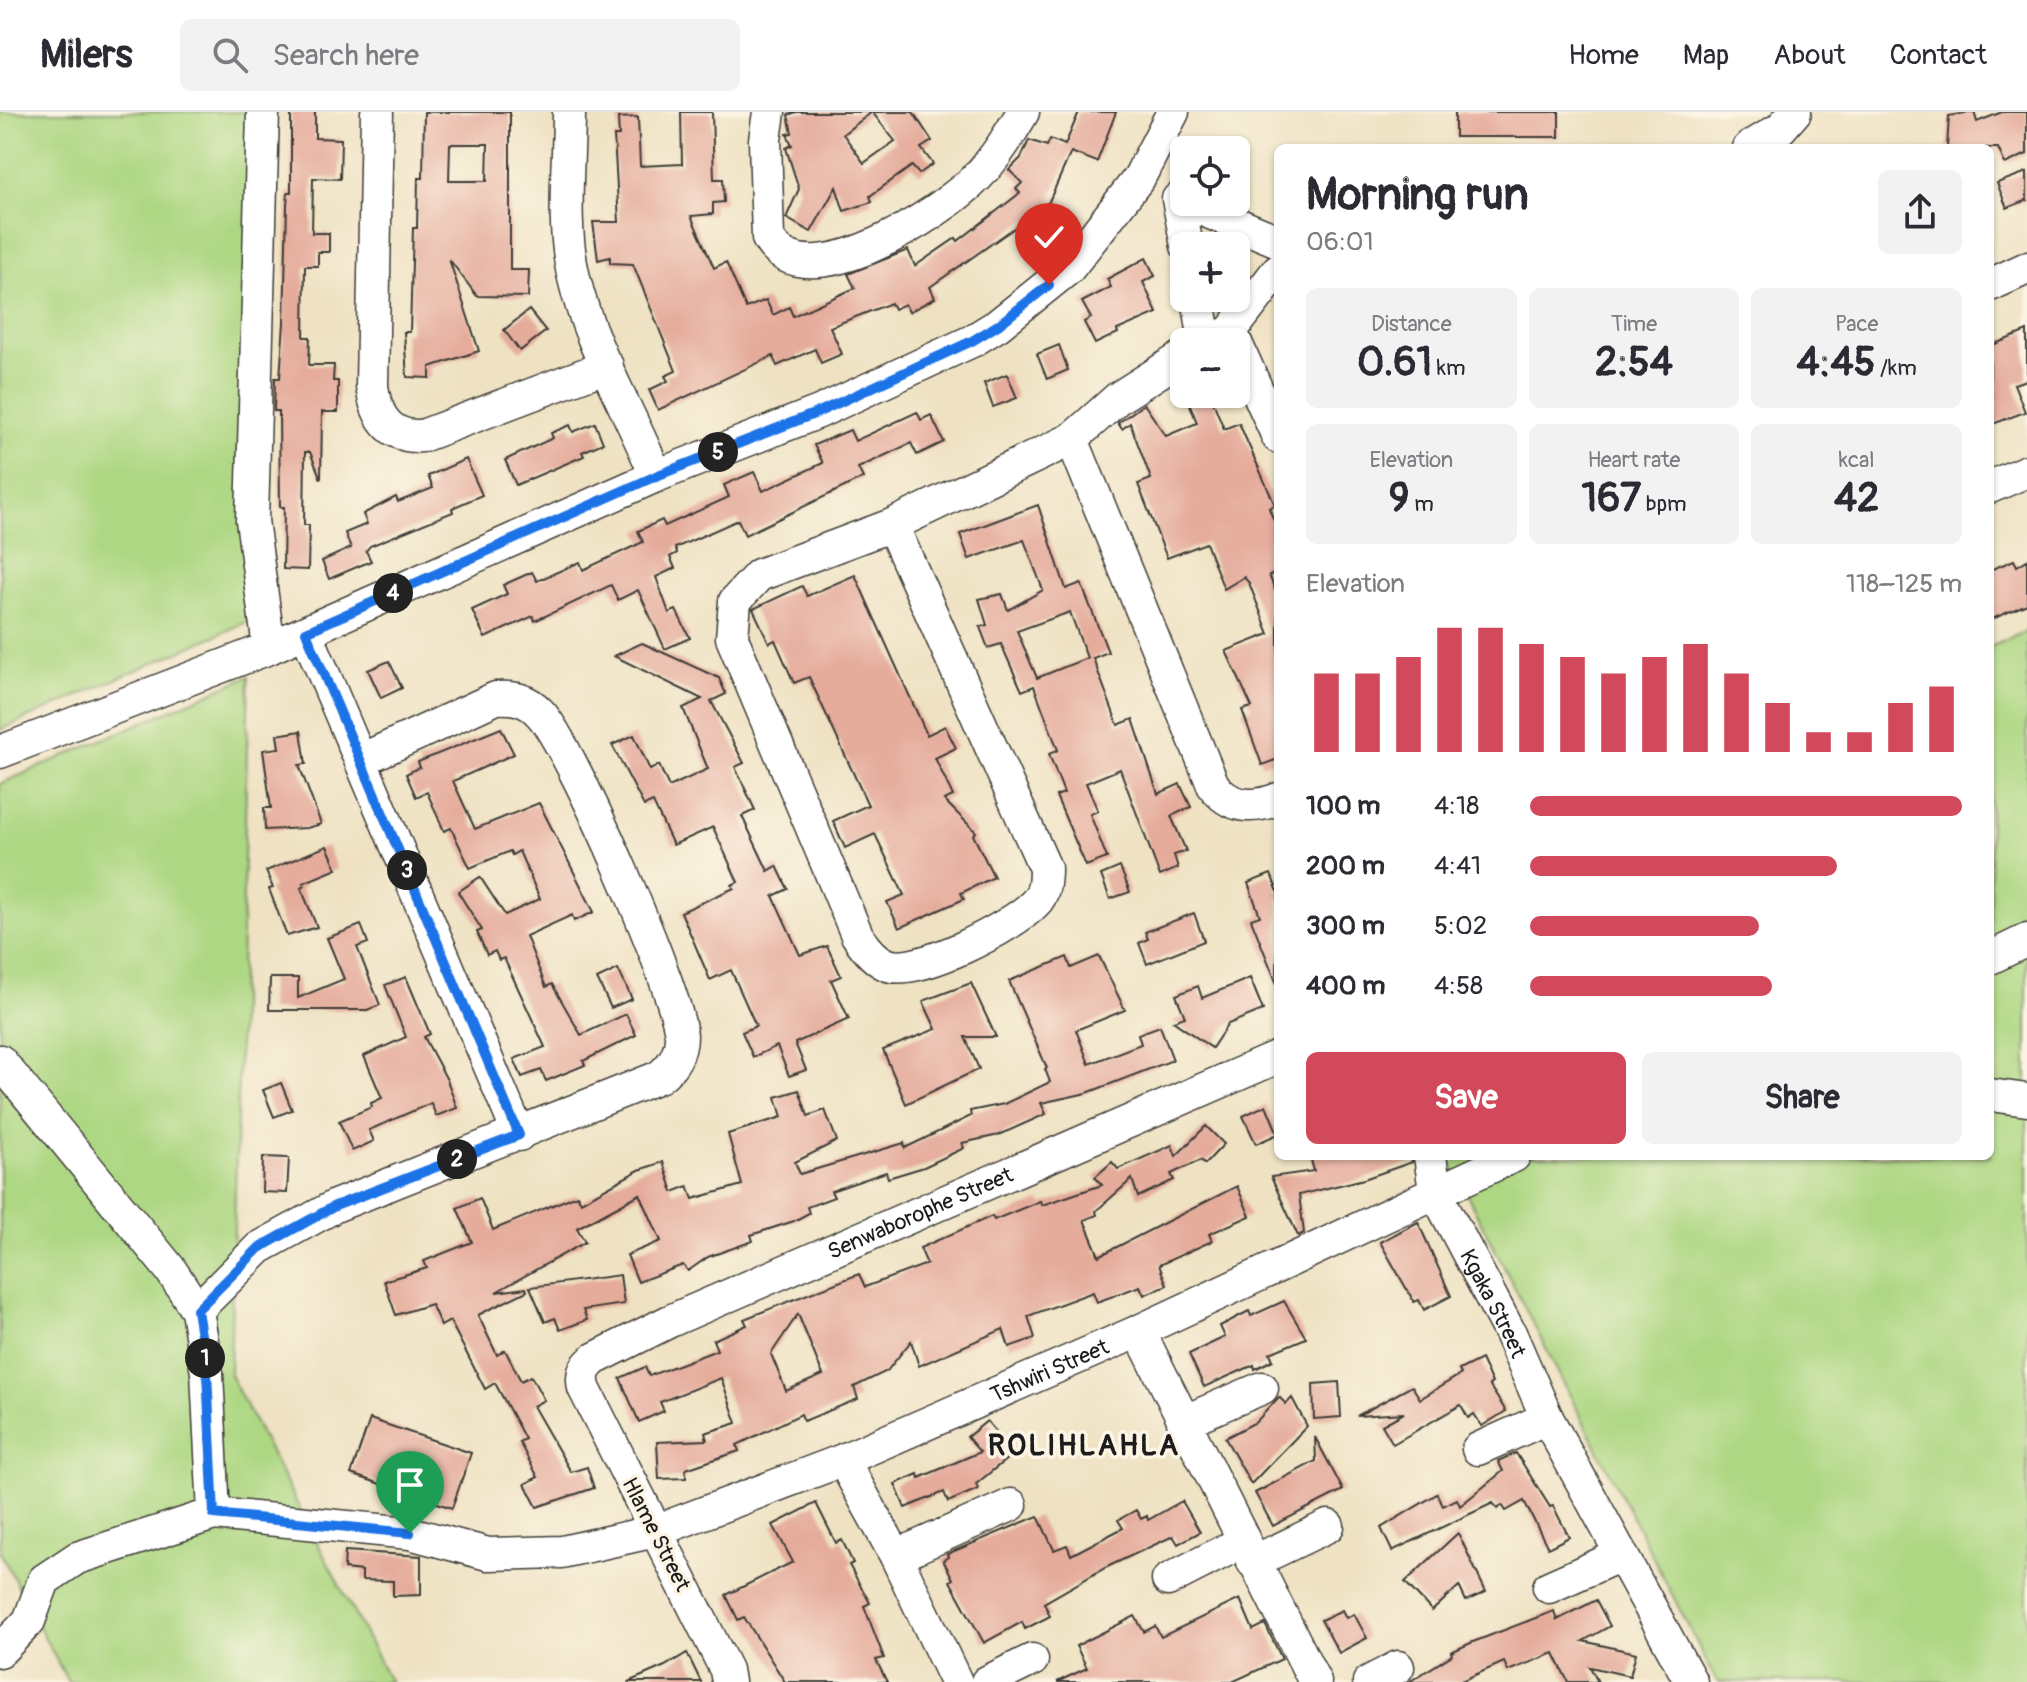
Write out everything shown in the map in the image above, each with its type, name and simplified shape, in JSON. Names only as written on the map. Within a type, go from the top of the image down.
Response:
[{"type":"street","points":[[263,112],[252,520],[269,648]]},
{"type":"street","points":[[377,112],[372,386],[375,404],[387,426],[405,436],[422,436],[607,366]]},
{"type":"street","points":[[569,112],[571,267],[607,366],[656,476]]},
{"type":"street","points":[[769,112],[765,140],[768,238],[773,247],[794,258],[829,261],[880,243],[917,222],[976,178],[1023,112]]},
{"type":"street","points":[[0,752],[269,648],[656,476],[819,412],[998,325],[1069,268],[1139,178],[1173,112]]},
{"type":"street","points":[[1758,144],[1788,130]]},
{"type":"street","points":[[1139,178],[1170,195]]},
{"type":"street","points":[[1218,216],[1274,239]]},
{"type":"street","points":[[1994,283],[2027,268]]},
{"type":"street","points":[[1233,328],[1274,275]]},
{"type":"street","points":[[892,525],[1045,868],[1043,890],[1037,902],[1020,915],[931,961],[900,967],[885,964],[857,935],[732,638],[735,601],[759,575],[892,525],[1072,439],[1118,398],[1170,365]]},
{"type":"street","points":[[1250,387],[1274,430]]},
{"type":"street","points":[[1072,439],[1213,785],[1222,797],[1236,804],[1260,806],[1274,801]]},
{"type":"street","points":[[1994,485],[2027,471]]},
{"type":"street","points":[[306,632],[519,1135]]},
{"type":"street","points":[[197,1310],[259,1248],[335,1206],[659,1077],[674,1062],[681,1041],[679,1015],[637,910],[552,728],[539,712],[519,698],[485,701],[361,760]]},
{"type":"street","points":[[1994,956],[2027,940]]},
{"type":"street","name":"Senwaborophe Street","points":[[584,1388],[583,1371],[594,1359],[670,1321],[1274,1059]]},
{"type":"street","points":[[0,1061],[170,1269],[197,1310],[207,1373],[214,1514],[77,1558],[44,1580],[29,1621],[0,1651]]},
{"type":"street","points":[[1994,1096],[2027,1100]]},
{"type":"street","points":[[1431,1160],[1435,1191]]},
{"type":"street","name":"Tshwiri Street","points":[[214,1514],[410,1533],[488,1554],[562,1552],[656,1531],[843,1460],[1139,1331],[1505,1160]]},
{"type":"street","name":"Kgaka Street","points":[[1435,1191],[1510,1333],[1547,1418],[1691,1682]]},
{"type":"street","points":[[1139,1331],[1309,1680]]},
{"type":"street","name":"Hlame Street","points":[[584,1388],[726,1670],[728,1682]]},
{"type":"street","points":[[1183,1422],[1262,1388]]},
{"type":"street","points":[[1478,1449],[1547,1418]]},
{"type":"street","points":[[843,1460],[896,1556],[956,1682]]},
{"type":"street","points":[[896,1556],[1011,1505]]},
{"type":"street","points":[[1168,1580],[1328,1526]]},
{"type":"street","points":[[1549,1587],[1621,1555]]},
{"type":"street","points":[[987,1682],[1032,1660]]},
{"type":"street","points":[[1369,1682],[1398,1667]]},
{"type":"green space","points":[[0,112],[257,112],[249,621],[0,730]]},
{"type":"green space","points":[[2027,631],[2027,1682],[1717,1682],[1449,1160],[1994,1160],[1994,645]]},
{"type":"green space","points":[[249,676],[230,1375],[390,1682],[68,1682],[0,1552],[0,784]]},
{"type":"building","points":[[291,112],[315,112],[315,138],[341,139],[340,179],[313,178],[312,233],[329,233],[329,252],[318,252],[318,266],[305,266],[304,337],[310,337],[309,365],[334,365],[333,381],[338,381],[338,412],[322,412],[321,479],[310,452],[305,452],[304,525],[309,525],[308,570],[283,569],[284,507],[280,507],[279,411],[274,411],[275,378],[280,378],[284,323],[287,205],[288,192],[291,192]]},
{"type":"building","points":[[424,112],[510,112],[510,270],[529,270],[528,297],[477,296],[449,259],[479,351],[430,367],[430,378],[407,377],[404,332],[410,332],[413,228],[417,228],[418,178],[423,178]],"holes":[[[450,144],[488,144],[487,181],[449,181]]]},
{"type":"building","points":[[681,112],[712,112],[714,179],[723,179],[724,202],[713,203],[713,214],[691,216],[714,268],[726,262],[746,308],[766,300],[773,315],[789,307],[793,316],[855,288],[848,274],[908,250],[915,266],[956,238],[958,241],[1020,193],[1016,189],[1022,183],[1009,170],[1021,158],[1029,140],[1047,146],[1050,139],[1065,145],[1079,112],[1116,112],[1097,162],[1071,152],[1047,206],[1032,224],[1027,219],[930,287],[935,298],[909,312],[905,304],[894,309],[891,303],[830,327],[842,354],[821,363],[815,349],[777,366],[773,356],[658,410],[649,390],[668,381],[665,376],[676,371],[633,264],[610,263],[610,257],[598,260],[593,222],[619,222],[614,136],[619,136],[618,118],[638,117],[640,166],[682,164]]},
{"type":"building","points":[[796,112],[872,112],[913,112],[932,141],[921,148],[933,164],[919,174],[912,166],[870,196],[872,202],[844,211],[836,187],[811,232],[786,218],[799,189],[786,148],[792,145],[787,134],[792,133],[788,115]],"holes":[[[872,112],[895,141],[864,163],[843,134]]]},
{"type":"building","points":[[1455,112],[1559,112],[1559,137],[1455,137]]},
{"type":"building","points":[[1974,112],[1977,122],[2002,112],[2027,112],[2027,154],[2005,164],[1994,144],[1947,144],[1949,116]]},
{"type":"building","points":[[2027,172],[2027,200],[2007,208],[1997,183]]},
{"type":"building","points":[[1146,258],[1155,276],[1143,282],[1157,313],[1117,330],[1118,333],[1095,344],[1084,322],[1091,318],[1082,302],[1111,287],[1107,279]]},
{"type":"building","points":[[529,310],[546,331],[520,351],[504,330]]},
{"type":"building","points":[[2027,331],[2027,380],[2014,384],[2025,412],[1994,424],[1994,344]]},
{"type":"building","points":[[1059,345],[1068,370],[1047,379],[1037,354]]},
{"type":"building","points":[[1007,374],[1017,398],[993,407],[984,383]]},
{"type":"building","points":[[1144,404],[1166,436],[1197,423],[1191,408],[1216,408],[1224,429],[1239,423],[1274,503],[1269,508],[1274,521],[1274,573],[1269,575],[1274,587],[1274,760],[1262,765],[1242,710],[1252,707],[1226,651],[1269,634],[1249,583],[1244,577],[1224,589],[1206,543],[1167,558],[1138,484],[1151,479],[1130,423],[1122,429],[1118,423]]},
{"type":"building","points":[[917,412],[921,420],[931,415],[944,442],[917,455],[911,443],[858,468],[863,478],[745,535],[738,520],[675,548],[677,553],[670,557],[675,568],[656,577],[669,613],[676,610],[690,638],[665,649],[638,590],[618,600],[611,585],[535,621],[533,616],[485,638],[472,610],[507,594],[503,585],[532,572],[537,581],[580,562],[583,570],[643,542],[638,531],[662,520],[665,526],[729,497],[724,485],[754,472],[763,491],[823,463],[814,445],[850,430],[855,441]]},
{"type":"building","points":[[595,423],[603,443],[582,452],[584,456],[516,485],[505,460],[553,438],[551,433],[570,425],[573,432]]},
{"type":"building","points":[[466,459],[482,495],[452,508],[453,512],[370,546],[366,551],[371,561],[329,579],[322,561],[351,548],[345,533],[367,524],[363,514],[396,497],[398,502],[433,488],[428,476]]},
{"type":"building","points":[[1038,505],[1066,589],[1081,583],[1108,652],[1093,658],[1118,725],[1133,719],[1158,794],[1180,784],[1191,807],[1171,816],[1186,851],[1174,855],[1178,868],[1160,876],[1120,769],[1086,783],[1098,811],[1090,814],[1107,858],[1086,866],[1056,796],[1064,793],[1049,754],[1058,750],[1034,686],[1022,691],[1001,644],[988,648],[980,627],[987,625],[979,599],[1002,594],[1008,610],[1043,590],[1024,540],[969,559],[960,534]],"holes":[[[1070,612],[1087,658],[1037,678],[1017,631]]]},
{"type":"building","points":[[2014,560],[2017,566],[2027,560],[2027,604],[1994,618],[1994,568]]},
{"type":"building","points":[[855,575],[927,735],[945,726],[956,748],[935,758],[953,796],[944,800],[976,832],[973,835],[994,877],[961,893],[964,899],[899,928],[887,902],[904,895],[875,834],[845,848],[833,821],[868,805],[809,677],[794,683],[775,640],[769,643],[753,609],[802,586],[807,596]]},
{"type":"building","points":[[642,643],[719,678],[726,694],[711,701],[744,763],[735,767],[755,810],[742,816],[768,871],[777,866],[788,889],[773,896],[800,955],[827,946],[841,976],[831,980],[849,1019],[795,1043],[806,1070],[789,1076],[777,1046],[753,1057],[742,1032],[756,1026],[731,970],[710,980],[681,912],[734,888],[732,885],[738,882],[713,827],[673,845],[653,802],[644,806],[612,745],[634,735],[650,770],[659,765],[669,787],[708,769],[683,708],[702,699],[614,656]]},
{"type":"building","points":[[389,661],[402,688],[381,698],[368,670]]},
{"type":"building","points":[[501,728],[514,754],[453,781],[475,829],[539,803],[594,912],[574,921],[572,915],[526,936],[546,987],[552,984],[581,1035],[626,1014],[636,1035],[583,1061],[585,1065],[546,1081],[541,1070],[522,1077],[514,1059],[545,1047],[504,958],[499,960],[495,951],[487,955],[477,932],[482,930],[458,892],[480,877],[505,915],[540,899],[519,851],[512,855],[510,851],[470,868],[451,828],[444,831],[427,792],[416,797],[406,774],[420,767],[418,762]]},
{"type":"building","points":[[301,731],[306,764],[299,765],[321,824],[307,828],[265,830],[264,808],[271,808],[263,750],[279,748],[277,735]]},
{"type":"building","points":[[327,846],[337,869],[303,883],[305,886],[301,888],[317,927],[287,936],[269,889],[273,888],[266,871]]},
{"type":"building","points":[[1120,867],[1130,892],[1110,899],[1101,875]]},
{"type":"building","points":[[1271,874],[1274,882],[1274,976],[1251,919],[1260,916],[1248,883]]},
{"type":"building","points":[[1194,913],[1204,941],[1147,964],[1139,943],[1148,939],[1145,932]]},
{"type":"building","points":[[361,925],[368,943],[357,947],[380,1005],[367,1010],[269,1010],[270,978],[298,978],[298,998],[344,979],[327,938]]},
{"type":"building","points":[[1099,956],[1125,1010],[1076,1030],[1089,1064],[1141,1044],[1138,1034],[1160,1026],[1173,1060],[1087,1093],[1041,1103],[1046,1114],[999,1135],[962,1143],[964,1148],[924,1167],[888,1178],[886,1172],[831,1191],[834,1197],[807,1207],[809,1213],[794,1221],[751,1235],[753,1241],[708,1257],[688,1271],[683,1265],[638,1282],[627,1255],[661,1241],[640,1194],[577,1228],[585,1242],[496,1292],[526,1288],[527,1291],[478,1315],[497,1355],[505,1350],[521,1381],[531,1376],[544,1400],[533,1406],[571,1472],[587,1467],[594,1488],[537,1507],[525,1484],[538,1477],[519,1442],[525,1439],[495,1383],[485,1389],[450,1321],[441,1326],[431,1304],[396,1315],[384,1281],[427,1268],[424,1261],[472,1242],[457,1208],[480,1198],[493,1230],[577,1195],[581,1202],[639,1170],[663,1162],[673,1192],[688,1186],[693,1199],[742,1185],[728,1134],[782,1117],[776,1097],[799,1090],[808,1116],[825,1110],[837,1141],[795,1162],[800,1174],[904,1143],[905,1148],[971,1116],[970,1111],[1004,1104],[1050,1082],[1047,1068],[1009,981],[1067,957],[1071,968]]},
{"type":"building","points":[[618,969],[632,999],[611,1008],[597,979]]},
{"type":"building","points":[[406,977],[430,1034],[424,1037],[447,1080],[457,1108],[436,1116],[431,1103],[369,1130],[374,1141],[352,1151],[339,1121],[372,1107],[371,1103],[382,1098],[364,1056],[406,1037],[385,985]]},
{"type":"building","points":[[1250,978],[1263,1010],[1228,1024],[1212,1048],[1173,1021],[1185,1017],[1176,995],[1198,986],[1202,998]]},
{"type":"building","points":[[971,983],[996,1037],[965,1037],[979,1069],[906,1104],[883,1050],[936,1029],[923,1001]]},
{"type":"building","points":[[281,1083],[292,1110],[274,1117],[263,1090]]},
{"type":"building","points":[[1266,1105],[1274,1124],[1274,1136],[1256,1144],[1243,1116]]},
{"type":"building","points":[[1206,1126],[1224,1144],[1205,1164],[1201,1160],[1171,1174],[1174,1180],[1138,1197],[1132,1179],[1096,1211],[1097,1215],[1084,1220],[1099,1256],[1237,1186],[1250,1216],[1209,1234],[1212,1241],[1159,1265],[1167,1285],[1144,1295],[1140,1286],[1097,1302],[1093,1292],[1028,1316],[1035,1338],[1009,1347],[1003,1329],[919,1366],[911,1341],[887,1371],[854,1387],[858,1399],[804,1421],[801,1414],[737,1445],[739,1451],[686,1469],[686,1478],[659,1479],[657,1442],[707,1440],[705,1433],[737,1423],[721,1378],[660,1402],[664,1411],[639,1422],[620,1378],[645,1367],[649,1376],[717,1350],[713,1340],[747,1325],[744,1319],[859,1274],[865,1287],[927,1264],[920,1248],[992,1216],[994,1220],[1040,1201],[1042,1205],[1102,1185],[1095,1177],[1112,1162],[1118,1169],[1172,1145],[1176,1156]],"holes":[[[798,1314],[823,1375],[786,1391],[771,1354]]]},
{"type":"building","points":[[263,1157],[289,1158],[287,1193],[262,1192]]},
{"type":"building","points":[[1311,1160],[1412,1162],[1364,1179],[1299,1195],[1304,1233],[1298,1236],[1271,1177],[1314,1171]]},
{"type":"building","points":[[1418,1222],[1451,1296],[1424,1310],[1419,1300],[1414,1302],[1380,1242]]},
{"type":"building","points":[[620,1275],[624,1304],[583,1310],[587,1320],[560,1330],[555,1318],[545,1322],[530,1287]]},
{"type":"building","points":[[1284,1301],[1306,1338],[1270,1353],[1273,1360],[1255,1369],[1254,1365],[1204,1387],[1189,1354],[1225,1337],[1220,1326],[1249,1311],[1251,1316]]},
{"type":"building","points":[[1481,1359],[1492,1383],[1489,1385],[1506,1411],[1482,1426],[1474,1414],[1468,1418],[1461,1405],[1393,1444],[1382,1425],[1404,1413],[1357,1416],[1412,1386],[1420,1399],[1461,1374],[1459,1370]]},
{"type":"building","points":[[1339,1382],[1341,1417],[1314,1419],[1313,1384]]},
{"type":"building","points":[[1279,1397],[1286,1404],[1292,1398],[1307,1426],[1251,1484],[1225,1438],[1256,1422]]},
{"type":"building","points":[[370,1419],[471,1453],[452,1508],[351,1474]]},
{"type":"building","points":[[987,1421],[1014,1453],[976,1484],[978,1489],[948,1502],[944,1492],[905,1508],[895,1484],[918,1474],[919,1478],[980,1452],[967,1437]]},
{"type":"building","points":[[1315,1437],[1343,1490],[1273,1526],[1255,1493],[1316,1461]]},
{"type":"building","points":[[1516,1453],[1550,1507],[1553,1506],[1569,1537],[1548,1548],[1524,1501],[1506,1511],[1502,1505],[1498,1509],[1493,1503],[1392,1551],[1381,1528],[1437,1494],[1443,1506],[1457,1499],[1460,1506],[1503,1471],[1498,1461]]},
{"type":"building","points":[[1182,1501],[1200,1532],[1178,1544],[1173,1536],[1105,1568],[1044,1603],[1050,1616],[1025,1629],[1022,1622],[984,1643],[950,1581],[953,1579],[943,1560],[948,1557],[947,1554],[1038,1516],[1054,1550],[1067,1545],[1071,1555],[1123,1528],[1118,1520],[1136,1510],[1141,1519],[1147,1516],[1148,1520]]},
{"type":"building","points":[[816,1503],[836,1543],[842,1540],[853,1563],[849,1565],[870,1603],[864,1606],[884,1658],[876,1660],[887,1682],[785,1682],[744,1617],[738,1620],[726,1595],[793,1562],[773,1525]]},
{"type":"building","points":[[1458,1533],[1486,1592],[1466,1601],[1459,1586],[1432,1611],[1405,1582]]},
{"type":"building","points":[[345,1551],[421,1556],[421,1595],[393,1596],[393,1581],[362,1580],[362,1571],[344,1569]]},
{"type":"building","points":[[1240,1599],[1253,1630],[1265,1624],[1282,1659],[1232,1682],[1057,1682],[1087,1668],[1076,1646],[1135,1616],[1144,1632],[1155,1626],[1161,1637]]},
{"type":"building","points":[[1596,1600],[1610,1626],[1583,1641],[1636,1653],[1630,1676],[1590,1667],[1598,1682],[1568,1682],[1554,1653],[1508,1671],[1504,1662],[1459,1682],[1409,1682],[1452,1655],[1451,1652],[1473,1642],[1554,1611],[1557,1620]]},
{"type":"building","points":[[1342,1610],[1346,1618],[1354,1614],[1367,1638],[1339,1653],[1321,1620]]},
{"type":"building","points":[[687,1653],[701,1682],[628,1682],[665,1666]]},
{"type":"district","name":"ROLIHLAHLA","points":[[1084,1445]]},
{"type":"route","points":[[410,1533],[264,1516],[214,1514],[207,1373],[197,1310],[259,1248],[335,1206],[519,1135],[306,632],[656,476],[819,412],[972,341],[1049,285]]}]
